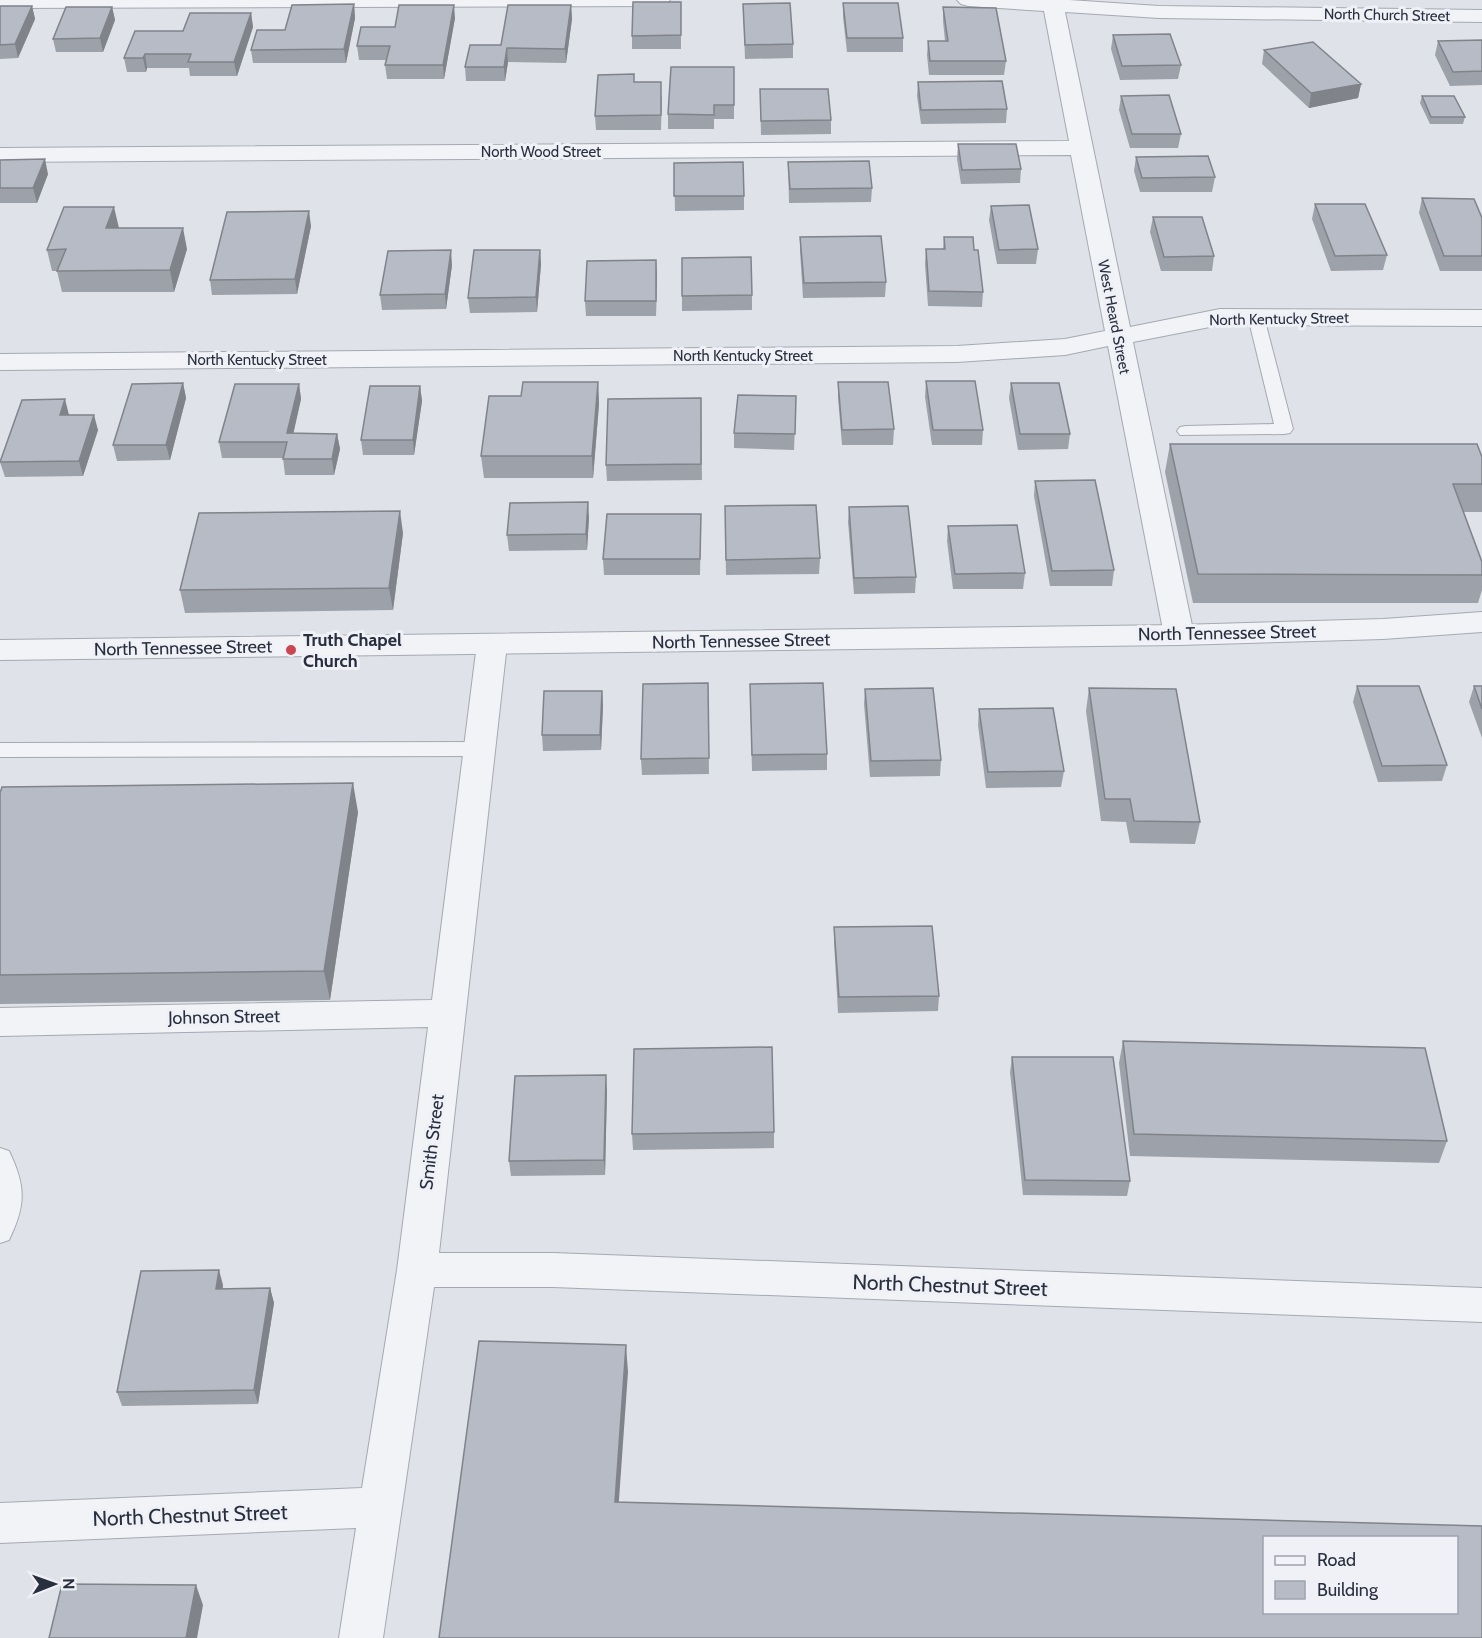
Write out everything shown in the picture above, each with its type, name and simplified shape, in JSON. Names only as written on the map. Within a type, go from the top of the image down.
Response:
[{"type":"street","points":[[0,2],[659,0]]},
{"type":"street","name":"North Church Street","points":[[968,0],[1052,3],[1159,12],[1361,7],[1482,16]]},
{"type":"street","name":"West Heard Street","points":[[1052,3],[1179,634]]},
{"type":"street","name":"North Wood Street","points":[[0,155],[1081,148]]},
{"type":"street","name":"North Kentucky Street","points":[[0,362],[957,354],[1065,346],[1118,338],[1174,324],[1220,317],[1482,318]]},
{"type":"street","name":"North Tennessee Street","points":[[0,650],[1179,634],[1383,629],[1480,623]]},
{"type":"street","name":"Smith Street","points":[[361,1638],[417,1270],[492,644]]},
{"type":"street","name":"Johnson Street","points":[[0,1022],[447,1013]]},
{"type":"street","name":"North Chestnut Street","points":[[417,1270],[563,1271],[1482,1305]]},
{"type":"street","name":"North Chestnut Street","points":[[0,1523],[381,1507]]},
{"type":"lane","points":[[1186,431],[1284,429],[1256,317]]},
{"type":"lane","points":[[0,750],[479,749]]},
{"type":"lane","points":[[0,1158],[11,1182],[12,1197],[0,1233]]},
{"type":"building","points":[[633,2],[681,2],[681,35],[632,36]]},
{"type":"building","points":[[790,3],[793,44],[745,45],[743,4]]},
{"type":"building","points":[[843,3],[898,3],[903,38],[847,38]]},
{"type":"building","points":[[354,4],[344,49],[251,50],[257,30],[285,30],[292,5]]},
{"type":"building","points":[[399,5],[454,5],[443,65],[385,65],[390,46],[357,46],[361,27],[395,27]]},
{"type":"building","points":[[508,5],[571,5],[565,49],[507,48],[504,67],[465,67],[470,45],[501,45]]},
{"type":"building","points":[[0,6],[32,6],[15,44],[0,45]]},
{"type":"building","points":[[66,7],[112,7],[100,38],[53,39]]},
{"type":"building","points":[[943,7],[996,8],[1006,61],[930,61],[928,41],[948,41]]},
{"type":"building","points":[[190,13],[251,13],[234,62],[188,62],[191,54],[145,54],[143,58],[124,58],[135,31],[183,31]]},
{"type":"building","points":[[1170,34],[1181,65],[1122,66],[1113,35]]},
{"type":"building","points":[[1482,40],[1482,71],[1453,72],[1438,41]]},
{"type":"building","points":[[1313,42],[1361,84],[1311,93],[1264,50]]},
{"type":"building","points":[[671,67],[734,67],[734,105],[714,105],[714,115],[668,114]]},
{"type":"building","points":[[634,74],[634,82],[661,82],[661,115],[595,116],[598,75]]},
{"type":"building","points":[[1002,81],[1007,109],[921,110],[918,82]]},
{"type":"building","points":[[760,89],[828,89],[831,120],[761,121]]},
{"type":"building","points":[[1169,95],[1181,134],[1132,134],[1121,96]]},
{"type":"building","points":[[1422,96],[1454,96],[1465,117],[1431,117]]},
{"type":"building","points":[[958,144],[1016,144],[1021,169],[962,170]]},
{"type":"building","points":[[1208,156],[1215,177],[1142,178],[1136,157]]},
{"type":"building","points":[[45,159],[33,188],[0,188],[0,160]]},
{"type":"building","points":[[869,161],[872,188],[790,189],[788,162]]},
{"type":"building","points":[[743,162],[744,196],[674,196],[674,163]]},
{"type":"building","points":[[1422,198],[1474,199],[1482,218],[1482,256],[1444,256]]},
{"type":"building","points":[[1315,204],[1365,204],[1387,255],[1335,256]]},
{"type":"building","points":[[1029,205],[1038,249],[999,250],[991,206]]},
{"type":"building","points":[[64,207],[114,207],[106,228],[183,228],[170,270],[57,271],[66,249],[47,250]]},
{"type":"building","points":[[309,211],[295,279],[210,280],[227,212]]},
{"type":"building","points":[[1153,217],[1202,217],[1214,256],[1164,257]]},
{"type":"building","points":[[881,236],[886,282],[804,283],[800,237]]},
{"type":"building","points":[[944,237],[973,237],[974,250],[978,250],[983,292],[929,291],[926,249],[945,249]]},
{"type":"building","points":[[451,250],[445,294],[380,295],[388,251]]},
{"type":"building","points":[[474,250],[540,250],[536,297],[468,298]]},
{"type":"building","points":[[751,257],[752,295],[682,296],[682,258]]},
{"type":"building","points":[[656,260],[656,301],[585,301],[587,261]]},
{"type":"building","points":[[926,381],[975,381],[983,430],[933,430]]},
{"type":"building","points":[[523,382],[598,382],[592,456],[481,456],[489,396],[521,396]]},
{"type":"building","points":[[838,382],[888,382],[894,429],[842,430]]},
{"type":"building","points":[[183,383],[166,445],[113,445],[132,384]]},
{"type":"building","points":[[1011,383],[1059,383],[1070,434],[1020,434]]},
{"type":"building","points":[[235,384],[299,384],[287,433],[337,434],[332,459],[283,459],[287,442],[219,442]]},
{"type":"building","points":[[370,386],[420,386],[413,440],[361,440]]},
{"type":"building","points":[[738,395],[796,396],[795,434],[734,433]]},
{"type":"building","points":[[701,398],[701,464],[606,465],[608,399]]},
{"type":"building","points":[[65,399],[60,415],[94,415],[79,461],[0,462],[22,400]]},
{"type":"building","points":[[1170,444],[1477,444],[1482,457],[1482,484],[1453,484],[1482,562],[1482,575],[1198,574]]},
{"type":"building","points":[[1095,480],[1114,570],[1052,571],[1035,481]]},
{"type":"building","points":[[588,502],[586,534],[507,535],[510,503]]},
{"type":"building","points":[[816,505],[820,558],[726,560],[725,506]]},
{"type":"building","points":[[908,506],[916,577],[854,578],[849,507]]},
{"type":"building","points":[[400,511],[389,588],[180,590],[199,513]]},
{"type":"building","points":[[607,514],[701,514],[700,559],[603,559]]},
{"type":"building","points":[[1017,525],[1025,573],[955,574],[948,526]]},
{"type":"building","points":[[708,683],[709,758],[641,759],[643,684]]},
{"type":"building","points":[[823,683],[827,754],[752,755],[750,684]]},
{"type":"building","points":[[1357,686],[1419,686],[1447,765],[1382,766]]},
{"type":"building","points":[[1474,686],[1482,686],[1482,709]]},
{"type":"building","points":[[933,688],[941,760],[871,761],[865,689]]},
{"type":"building","points":[[1089,688],[1176,689],[1200,822],[1134,821],[1130,799],[1105,799]]},
{"type":"building","points":[[544,691],[602,691],[600,735],[542,735]]},
{"type":"building","points":[[1053,708],[1064,771],[988,772],[979,709]]},
{"type":"building","points":[[353,783],[324,971],[0,975],[0,793],[2,787]]},
{"type":"building","points":[[932,926],[939,996],[839,997],[834,927]]},
{"type":"building","points":[[1123,1041],[1425,1048],[1447,1141],[1134,1134]]},
{"type":"building","points":[[772,1047],[774,1132],[632,1134],[634,1049]]},
{"type":"building","points":[[1012,1057],[1113,1057],[1130,1181],[1025,1180]]},
{"type":"building","points":[[606,1075],[604,1160],[509,1161],[515,1076]]},
{"type":"building","points":[[219,1270],[216,1289],[270,1288],[254,1390],[117,1392],[141,1271]]},
{"type":"building","points":[[479,1341],[626,1345],[615,1502],[1482,1526],[1482,1638],[439,1638]]},
{"type":"building","points":[[62,1584],[196,1585],[186,1638],[49,1638]]},
{"type":"place","name":"Truth Chapel Church","points":[[291,650]]}]
